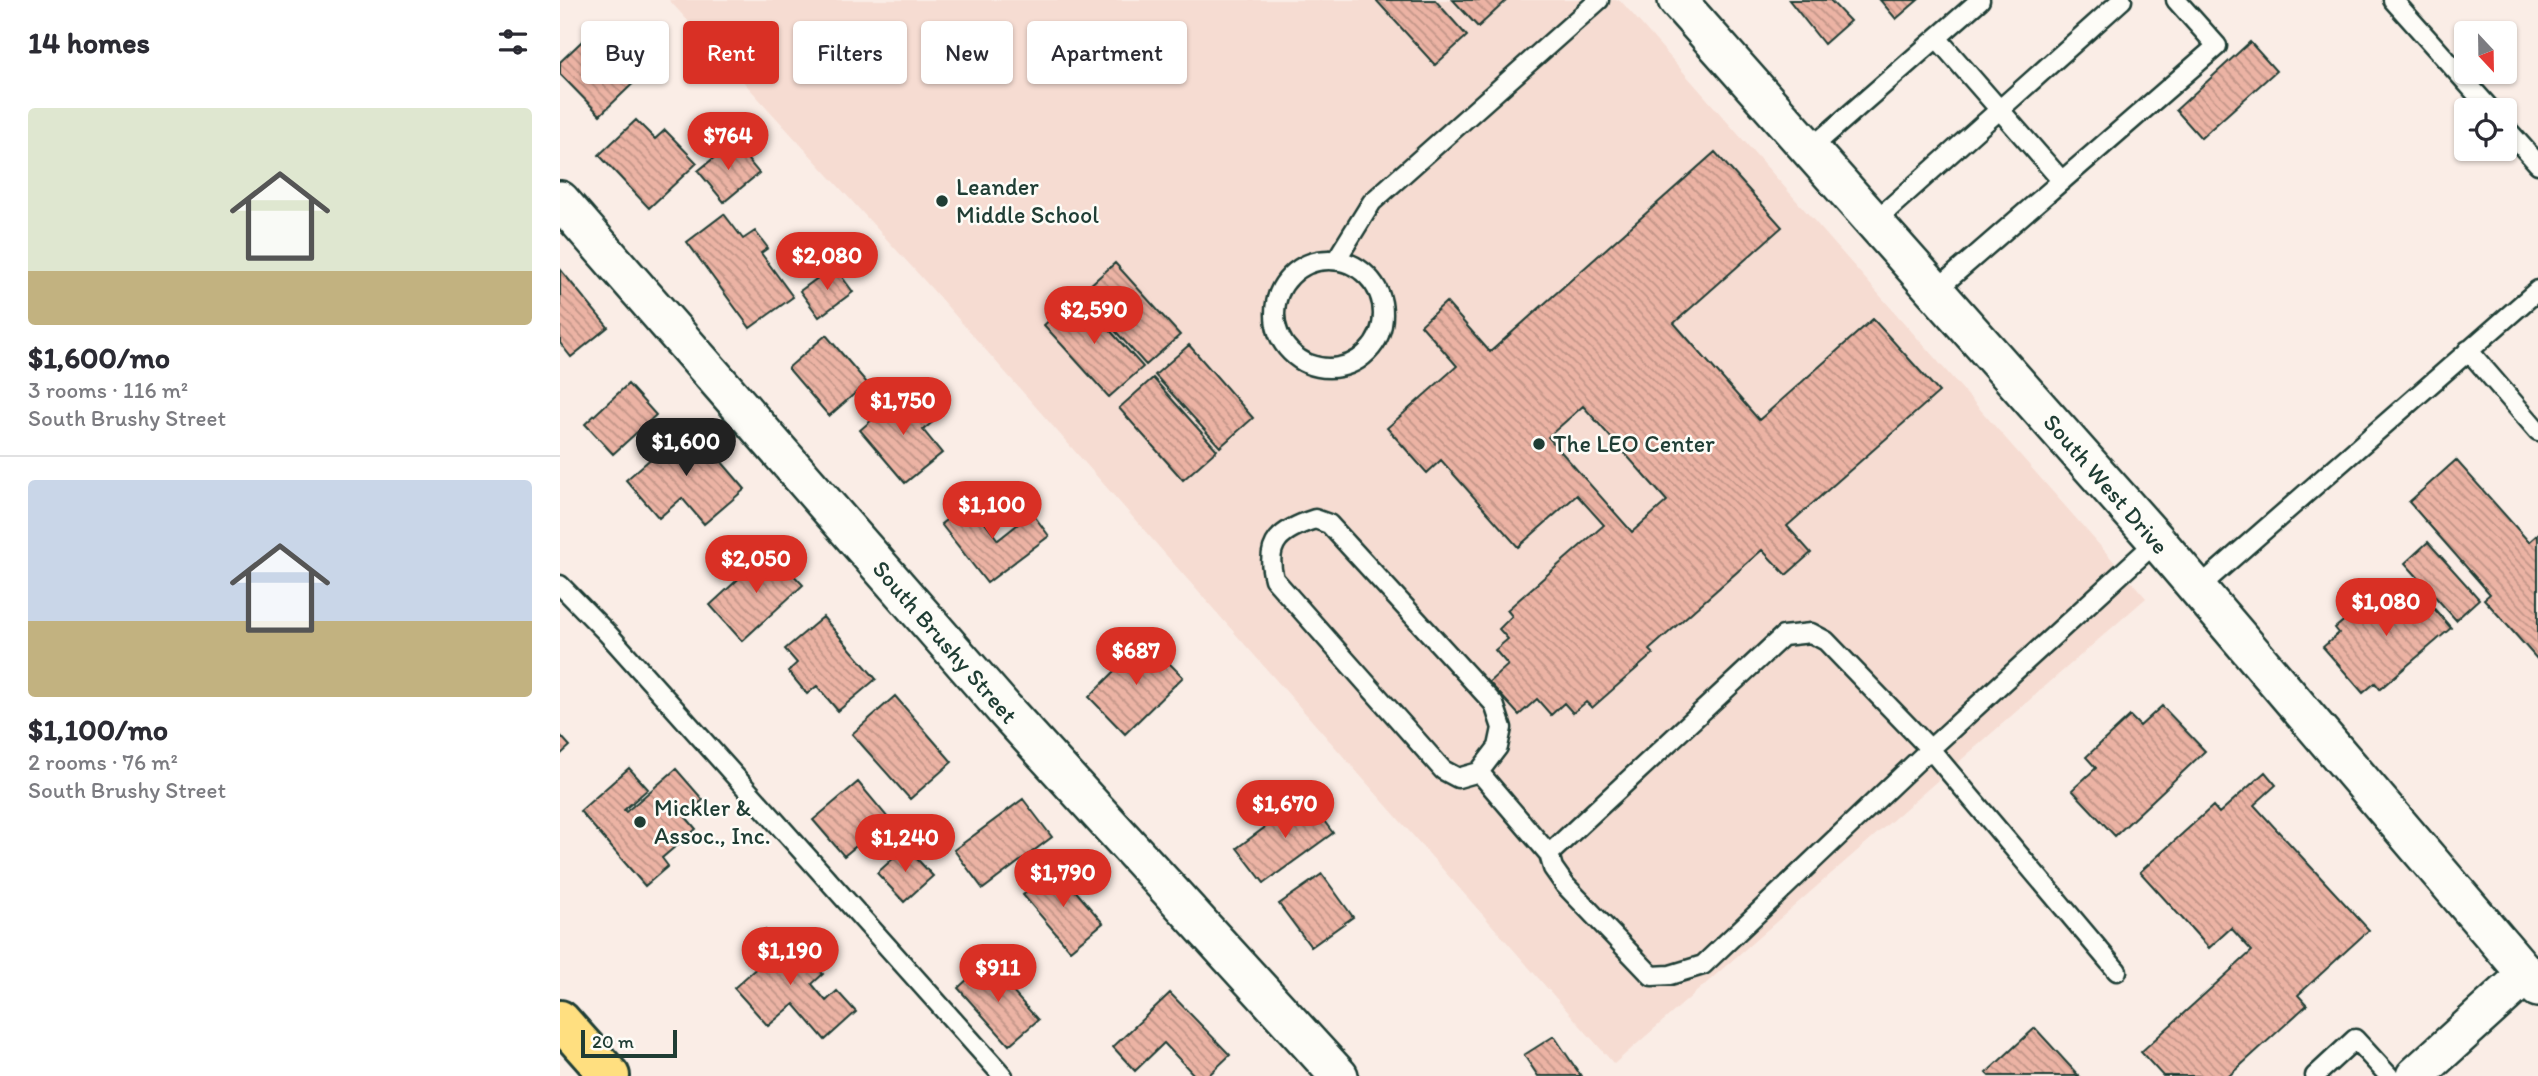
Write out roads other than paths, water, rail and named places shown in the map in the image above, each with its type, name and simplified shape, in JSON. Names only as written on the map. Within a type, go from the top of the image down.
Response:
[{"type":"main road","points":[[560,1020],[610,1076]]},
{"type":"street","name":"South West Drive","points":[[1690,4],[1810,149],[2157,541],[2532,981]]},
{"type":"street","name":"South Brushy Street","points":[[560,200],[1005,710],[1339,1076]]},
{"type":"street","points":[[2415,1076],[2532,981]]},
{"type":"lane","points":[[1335,260],[1372,202],[1599,0]]},
{"type":"lane","points":[[1810,149],[1980,0]]},
{"type":"lane","points":[[1874,222],[2122,0]]},
{"type":"lane","points":[[1936,291],[2217,46],[2176,0]]},
{"type":"lane","points":[[2393,0],[2480,98]]},
{"type":"lane","points":[[1937,37],[2062,181]]},
{"type":"lane","points":[[2517,141],[2538,164]]},
{"type":"lane","points":[[1335,260],[1356,266],[1372,279],[1382,299],[1384,320],[1377,341],[1363,357],[1344,367],[1322,368],[1302,362],[1286,348],[1276,329],[1274,308],[1281,287],[1294,271],[1314,261],[1335,260]]},
{"type":"lane","points":[[2197,589],[2538,290]]},
{"type":"lane","points":[[2468,351],[2538,431]]},
{"type":"lane","points":[[1315,519],[1329,524],[1494,704],[1502,728],[1498,747],[1479,772],[1458,778],[1444,770],[1274,579],[1269,560],[1276,541],[1296,525],[1305,522],[1315,519]]},
{"type":"lane","points":[[1479,772],[1549,854],[1553,868],[1565,885],[1652,976],[1670,975],[1703,965],[1930,750],[2157,541]]},
{"type":"lane","points":[[560,585],[608,634],[1003,1076]]},
{"type":"lane","points":[[1549,854],[1783,636],[1811,633],[1826,641],[1930,750],[2117,971]]},
{"type":"lane","points":[[2315,1076],[2355,1039],[2389,1076]]},
{"type":"place","name":"Leander Middle School","points":[[942,201]]},
{"type":"place","name":"The LEO Center","points":[[1539,444]]},
{"type":"place","name":"Mickler & Assoc., Inc.","points":[[640,822]]}]
